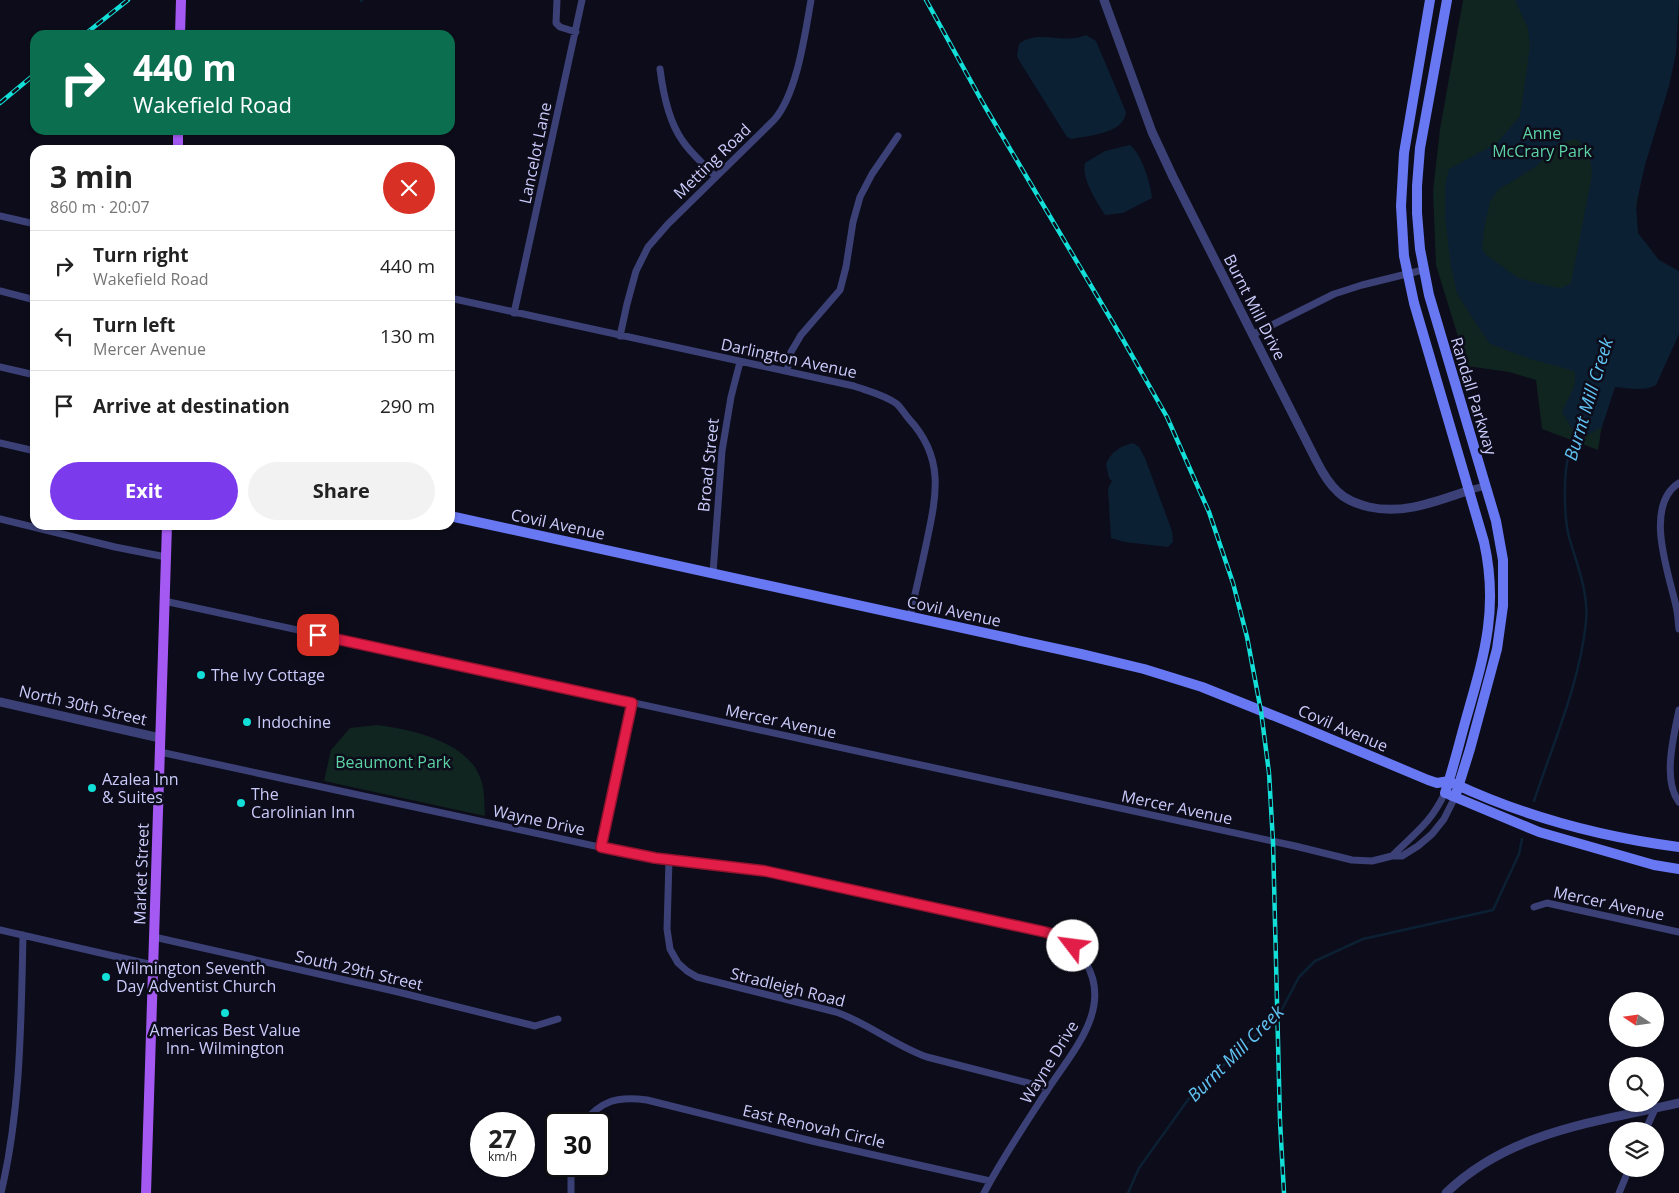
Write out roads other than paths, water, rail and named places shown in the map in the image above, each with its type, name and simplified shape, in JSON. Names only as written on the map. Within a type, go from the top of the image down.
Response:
[{"type":"main road","points":[[180,30],[181,0]]},
{"type":"main road","name":"Randall Parkway","points":[[1430,0],[1402,170],[1401,221],[1407,275],[1470,490],[1487,557],[1490,588],[1489,623],[1484,658],[1445,793]]},
{"type":"main road","name":"Randall Parkway","points":[[1447,0],[1423,132],[1418,173],[1417,213],[1423,270],[1499,533],[1503,560],[1502,618],[1495,658],[1455,797]]},
{"type":"main road","name":"Covil Avenue","points":[[455,517],[1088,655],[1174,678],[1222,695],[1437,783],[1445,793]]},
{"type":"main road","name":"Market Street","points":[[146,1193],[167,530]]},
{"type":"main road","points":[[1437,783],[1449,781],[1535,816],[1577,828],[1679,846]]},
{"type":"main road","points":[[1445,793],[1539,832],[1654,865],[1679,869]]},
{"type":"street","points":[[556,0],[556,23],[560,28],[576,32]]},
{"type":"street","name":"Lancelot Lane","points":[[514,312],[582,0]]},
{"type":"street","name":"Metting Road","points":[[620,336],[636,271],[642,257],[663,229],[774,120],[784,107],[795,76],[811,0]]},
{"type":"street","name":"Burnt Mill Drive","points":[[1104,0],[1152,132],[1191,214],[1324,475],[1343,497],[1364,506],[1380,509],[1397,510],[1418,506],[1470,490]]},
{"type":"street","points":[[660,69],[665,100],[677,132],[688,147],[716,177]]},
{"type":"street","points":[[787,371],[791,352],[801,335],[840,290],[846,267],[853,222],[860,197],[872,174],[898,136]]},
{"type":"street","points":[[0,216],[30,223]]},
{"type":"street","points":[[1252,335],[1334,294],[1423,270]]},
{"type":"street","points":[[0,291],[30,299]]},
{"type":"street","name":"Darlington Avenue","points":[[455,299],[854,386],[880,395],[896,404],[915,425],[929,445],[934,464],[936,485],[934,508],[910,617]]},
{"type":"street","name":"Broad Street","points":[[713,573],[722,450],[731,397],[740,362]]},
{"type":"street","points":[[0,367],[30,374]]},
{"type":"street","points":[[0,443],[30,450]]},
{"type":"street","points":[[1679,483],[1669,491],[1661,515],[1662,549],[1676,608],[1679,630]]},
{"type":"street","points":[[1470,490],[1485,486]]},
{"type":"street","points":[[0,520],[30,527]]},
{"type":"street","points":[[42,530],[166,557]]},
{"type":"street","name":"Mercer Avenue","points":[[164,601],[1295,846],[1352,860],[1372,861],[1392,856],[1402,856],[1426,840],[1444,818],[1455,797]]},
{"type":"street","name":"North 30th Street","points":[[0,702],[160,738]]},
{"type":"street","points":[[601,847],[632,703]]},
{"type":"street","points":[[1679,710],[1670,766],[1672,787],[1679,802]]},
{"type":"street","name":"Wayne Drive","points":[[160,752],[601,847],[669,860],[765,871],[1058,936],[1073,946],[1085,960],[1092,974],[1096,1000],[1092,1017],[1087,1029],[1048,1088],[984,1193]]},
{"type":"street","points":[[1392,856],[1424,826],[1445,793]]},
{"type":"street","name":"Stradleigh Road","points":[[669,860],[669,945],[678,963],[692,975],[724,985],[836,1012],[926,1057],[1048,1088]]},
{"type":"street","name":"Mercer Avenue","points":[[1534,907],[1546,903],[1678,931]]},
{"type":"street","points":[[0,930],[153,965]]},
{"type":"street","points":[[1,1193],[6,1169],[19,1068],[23,935]]},
{"type":"street","name":"South 29th Street","points":[[154,937],[394,991],[535,1026],[558,1019]]},
{"type":"street","name":"East Renovah Circle","points":[[593,1112],[599,1106],[612,1100],[631,1098],[647,1100],[812,1141],[990,1181]]},
{"type":"street","points":[[1664,1107],[1679,1103]]},
{"type":"street","points":[[1446,1193],[1495,1157],[1530,1140],[1561,1129],[1641,1112]]},
{"type":"street","points":[[571,1177],[571,1193]]},
{"type":"street","points":[[1618,1193],[1625,1177]]},
{"type":"water","name":"Anne McCrary Park","points":[[1515,0],[1679,0],[1676,53],[1669,86],[1645,165],[1636,205],[1638,233],[1659,260],[1679,271],[1679,334],[1656,385],[1641,389],[1615,387],[1602,427],[1579,440],[1562,412],[1575,382],[1574,371],[1531,359],[1490,344],[1457,293],[1451,267],[1445,217],[1445,185],[1449,169],[1497,143],[1520,116],[1530,47],[1528,28]],"holes":[[[1576,139],[1588,155],[1592,175],[1571,283],[1561,288],[1518,278],[1485,254],[1482,249],[1490,202],[1498,190],[1537,166],[1560,142]]]},
{"type":"water","points":[[1086,35],[1096,41],[1126,112],[1124,119],[1113,129],[1072,139],[1067,137],[1017,56],[1019,44],[1025,40],[1039,37],[1067,39]]},
{"type":"water","points":[[1130,145],[1145,169],[1152,198],[1123,213],[1105,215],[1087,183],[1084,169],[1085,163],[1105,151]]},
{"type":"water","points":[[1133,443],[1139,447],[1145,458],[1172,531],[1173,542],[1168,547],[1125,542],[1111,538],[1108,489],[1112,481],[1109,478],[1106,464],[1116,450]]},
{"type":"waterway","name":"Burnt Mill Creek","points":[[1534,801],[1572,690],[1583,645],[1586,622],[1586,600],[1567,529],[1565,507],[1567,462],[1570,452],[1579,439]]},
{"type":"waterway","name":"Burnt Mill Creek","points":[[1128,1193],[1139,1168],[1190,1097],[1281,1011],[1299,977],[1315,961],[1363,939],[1493,910],[1519,854],[1522,839]]},
{"type":"railway","points":[[90,30],[128,0]]},
{"type":"railway","points":[[926,0],[984,105],[1167,417],[1209,512],[1233,583],[1247,637],[1261,711],[1269,773],[1273,842],[1280,1121],[1284,1193]]},
{"type":"railway","points":[[0,103],[30,78]]},
{"type":"place","name":"The Ivy Cottage","points":[[201,675]]},
{"type":"place","name":"Indochine","points":[[247,722]]},
{"type":"place","name":"Azalea Inn & Suites","points":[[92,788]]},
{"type":"place","name":"The Carolinian Inn","points":[[241,803]]},
{"type":"place","name":"Wilmington Seventh Day Adventist Church","points":[[106,977]]},
{"type":"place","name":"Americas Best Value Inn- Wilmington","points":[[225,1013]]},
{"type":"park label","name":"Beaumont Park","points":[[393,762]]}]
